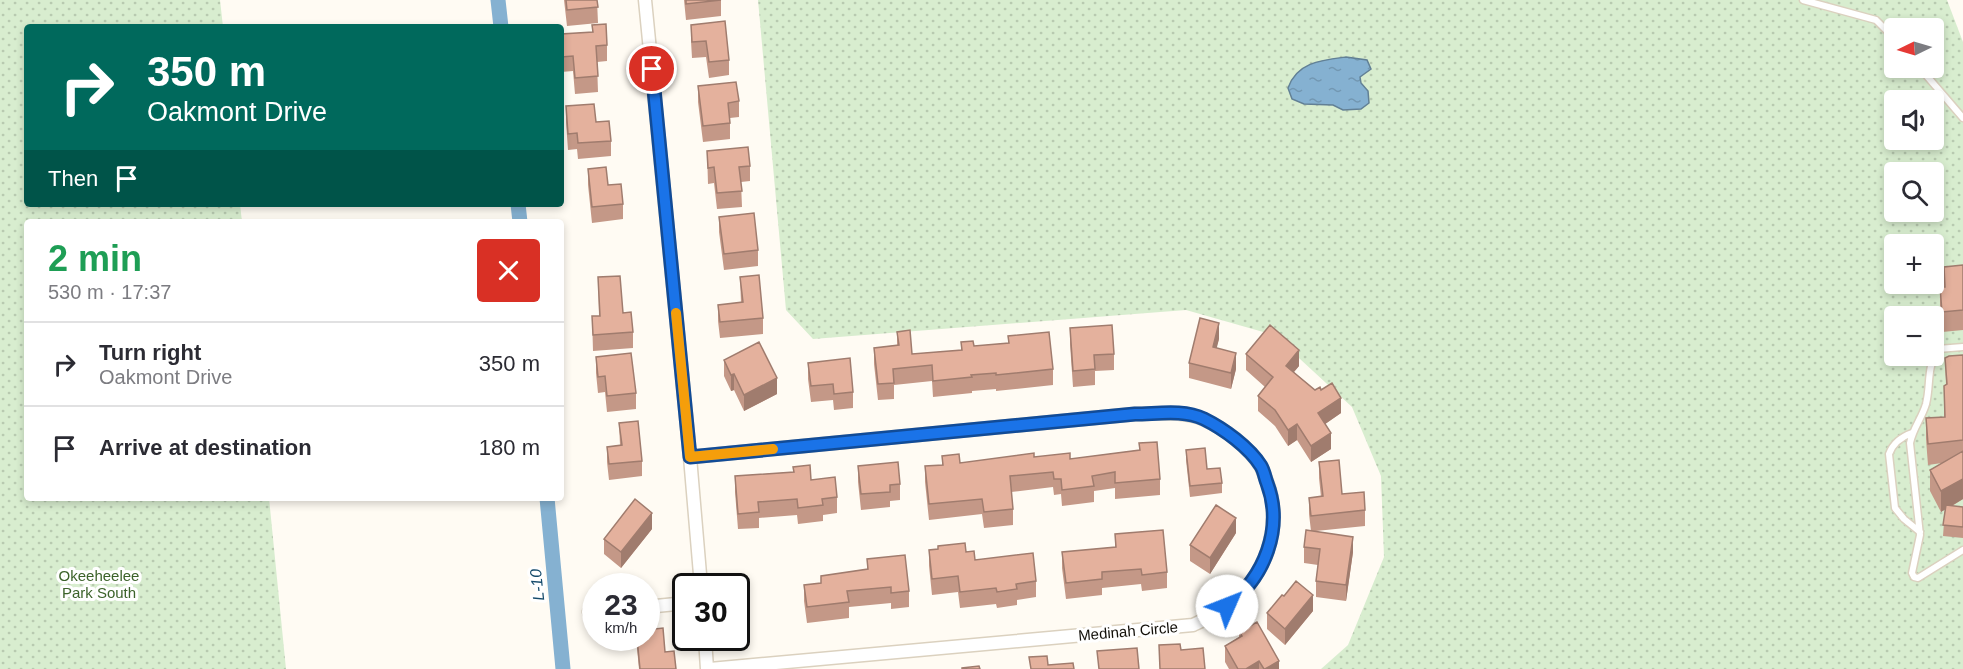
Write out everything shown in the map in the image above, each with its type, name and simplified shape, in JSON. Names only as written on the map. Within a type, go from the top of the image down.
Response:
[{"type":"street","points":[[645,0],[700,573]]},
{"type":"street","name":"Medinah Circle","points":[[690,457],[1135,414],[1177,413],[1202,418],[1243,446],[1261,466],[1274,508],[1274,532],[1255,577],[1239,597],[1215,615],[1192,625],[708,669]]},
{"type":"street","points":[[706,651],[708,669]]},
{"type":"lane","points":[[1803,0],[1876,20],[1884,28]]},
{"type":"lane","points":[[1929,78],[1963,118]]},
{"type":"lane","points":[[1963,347],[1938,349],[1933,357],[1929,369],[1927,401],[1912,433],[1910,443],[1920,532],[1912,573],[1918,578],[1963,550]]},
{"type":"lane","points":[[1912,433],[1897,441],[1889,454],[1895,508],[1920,532]]},
{"type":"green space","name":"Okeeheelee Park South","points":[[0,0],[220,0],[223,24],[24,24],[24,207],[240,207],[242,219],[24,219],[24,501],[269,501],[286,669],[0,669]]},
{"type":"green space","points":[[758,0],[1947,0],[1963,42],[1963,669],[1321,669],[1348,645],[1384,557],[1381,476],[1352,407],[1274,335],[1186,310],[813,339],[786,310]]},
{"type":"water","points":[[1346,57],[1367,60],[1371,69],[1360,77],[1361,83],[1368,91],[1369,103],[1361,109],[1343,110],[1333,105],[1304,104],[1292,99],[1288,88],[1297,73],[1319,61]]},
{"type":"building","points":[[566,0],[597,0],[598,7],[567,10]]},
{"type":"building","points":[[686,0],[721,0],[686,4]]},
{"type":"building","points":[[725,21],[729,60],[709,62],[706,41],[692,42],[691,25]]},
{"type":"building","points":[[606,24],[607,45],[596,46],[598,76],[575,78],[573,56],[564,57],[564,34],[593,32],[592,25]]},
{"type":"building","points":[[736,82],[739,101],[728,103],[730,123],[703,126],[698,86]]},
{"type":"building","points":[[594,104],[596,122],[609,121],[611,141],[578,143],[577,133],[568,134],[566,106]]},
{"type":"building","points":[[748,147],[750,166],[739,167],[742,191],[717,193],[714,167],[708,168],[707,151]]},
{"type":"building","points":[[606,167],[608,185],[621,184],[623,204],[592,207],[588,169]]},
{"type":"building","points":[[754,213],[758,250],[724,254],[719,217]]},
{"type":"building","points":[[1963,265],[1963,310],[1944,312],[1941,294],[1944,294],[1945,287],[1944,267]]},
{"type":"building","points":[[759,275],[763,318],[720,322],[718,305],[743,302],[740,277]]},
{"type":"building","points":[[620,276],[623,313],[631,312],[633,332],[593,335],[592,316],[600,316],[598,277]]},
{"type":"building","points":[[1200,318],[1219,323],[1213,347],[1236,353],[1231,373],[1189,363]]},
{"type":"building","points":[[1112,325],[1114,354],[1094,355],[1095,369],[1073,371],[1070,328]]},
{"type":"building","points":[[1270,325],[1299,350],[1286,366],[1315,390],[1320,387],[1321,390],[1332,383],[1341,398],[1318,413],[1331,433],[1311,446],[1297,424],[1288,430],[1275,410],[1258,396],[1273,377],[1246,354]]},
{"type":"building","points":[[910,330],[912,354],[962,350],[961,342],[973,341],[974,346],[1009,343],[1008,336],[1049,332],[1053,369],[996,375],[996,373],[971,375],[972,377],[933,381],[932,365],[893,369],[894,383],[878,384],[874,348],[899,345],[897,332]]},
{"type":"building","points":[[759,342],[777,378],[744,395],[724,360]]},
{"type":"building","points":[[631,353],[636,393],[607,396],[605,376],[598,377],[596,357]]},
{"type":"building","points":[[1963,355],[1963,440],[1928,444],[1926,418],[1945,417],[1944,386],[1947,384],[1945,358]]},
{"type":"building","points":[[850,358],[853,392],[834,394],[833,384],[811,386],[808,363]]},
{"type":"building","points":[[638,421],[642,461],[609,464],[607,447],[622,445],[619,423]]},
{"type":"building","points":[[1157,442],[1160,479],[1115,483],[1115,472],[1092,476],[1094,486],[1062,490],[1061,479],[1054,479],[1053,472],[1010,476],[1013,509],[984,512],[982,499],[929,504],[925,466],[943,465],[942,456],[959,454],[960,463],[1034,453],[1034,457],[1070,453],[1070,459],[1140,450],[1139,443]]},
{"type":"building","points":[[1205,448],[1207,469],[1220,468],[1222,483],[1190,486],[1186,450]]},
{"type":"building","points":[[1963,451],[1963,479],[1941,491],[1930,470]]},
{"type":"building","points":[[1339,460],[1342,494],[1364,492],[1365,510],[1311,516],[1309,498],[1323,496],[1319,462]]},
{"type":"building","points":[[898,462],[900,484],[890,485],[890,492],[861,494],[858,466]]},
{"type":"building","points":[[810,465],[811,480],[835,477],[837,497],[822,499],[823,505],[798,508],[797,499],[758,502],[759,512],[738,514],[735,476],[794,472],[793,467]]},
{"type":"building","points":[[635,499],[652,513],[621,552],[604,539]]},
{"type":"building","points":[[1216,505],[1236,518],[1210,558],[1190,545]]},
{"type":"building","points":[[1946,505],[1963,507],[1963,527],[1943,525]]},
{"type":"building","points":[[1163,530],[1167,572],[1142,575],[1141,569],[1102,572],[1102,579],[1066,583],[1062,552],[1116,547],[1115,534]]},
{"type":"building","points":[[1306,530],[1353,537],[1346,585],[1316,581],[1320,549],[1304,547]]},
{"type":"building","points":[[965,543],[966,552],[974,551],[975,560],[1033,553],[1036,581],[1016,584],[1017,589],[997,592],[996,588],[960,592],[958,576],[932,579],[929,550],[938,549],[938,546]]},
{"type":"building","points":[[905,555],[909,591],[891,593],[891,587],[847,591],[849,602],[807,607],[804,585],[821,583],[821,576],[868,569],[867,559]]},
{"type":"building","points":[[1296,581],[1313,595],[1285,629],[1267,613]]},
{"type":"building","points":[[1257,622],[1279,661],[1265,669],[1259,661],[1246,669],[1238,669],[1225,646],[1242,636],[1239,632]]},
{"type":"building","points":[[660,628],[663,628],[665,652],[674,651],[676,669],[640,669],[638,651],[660,651]]},
{"type":"building","points":[[1180,644],[1181,650],[1203,648],[1205,669],[1160,669],[1159,645]]},
{"type":"building","points":[[1137,648],[1139,669],[1099,669],[1097,651]]},
{"type":"building","points":[[1047,656],[1048,665],[1073,663],[1074,669],[1031,669],[1029,657]]},
{"type":"building","points":[[979,666],[980,669],[962,669],[962,668]]},
{"type":"waterway","name":"L-10","points":[[498,0],[501,24]]},
{"type":"waterway","name":"L-10","points":[[518,207],[520,219]]},
{"type":"waterway","name":"L-10","points":[[547,501],[563,669]]},
{"type":"slow traffic","points":[[676,313],[690,457],[773,449]]},
{"type":"route","points":[[652,69],[690,457],[1135,414],[1177,413],[1202,418],[1243,446],[1261,466],[1274,508],[1274,532],[1267,553],[1255,577],[1239,597],[1227,606]]}]
